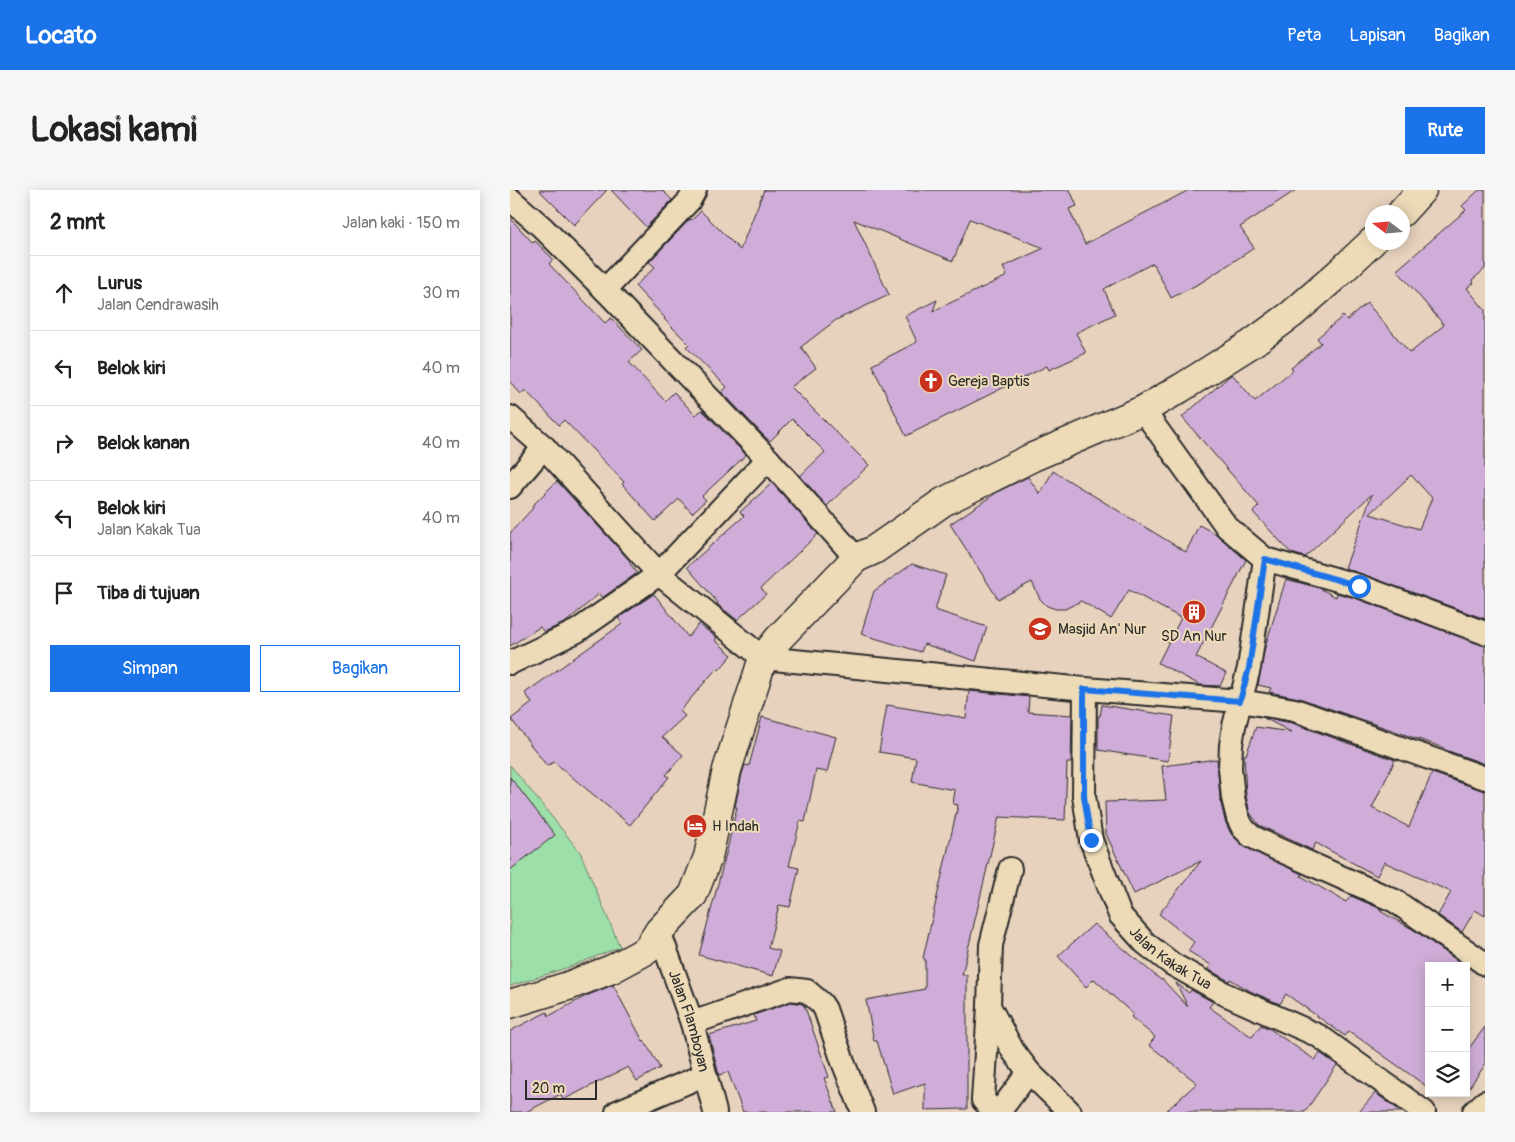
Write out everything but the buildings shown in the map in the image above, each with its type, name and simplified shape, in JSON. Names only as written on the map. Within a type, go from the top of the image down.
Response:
[{"type":"street","points":[[605,290],[690,201],[695,190]]},
{"type":"street","points":[[1408,205],[1422,190]]},
{"type":"street","points":[[510,199],[542,227],[605,290],[768,459],[856,558]]},
{"type":"street","points":[[510,1004],[568,986],[612,969],[647,950],[659,931],[694,895],[708,857],[727,770],[763,658],[779,638],[856,558],[874,550],[943,502],[1033,458],[1143,410],[1181,388],[1292,314],[1365,249]]},
{"type":"street","points":[[1143,410],[1227,527],[1265,559],[1359,586],[1485,633]]},
{"type":"street","points":[[510,417],[544,447],[659,574],[763,658],[1084,689],[1240,701],[1295,710],[1485,778]]},
{"type":"street","points":[[510,487],[544,447]]},
{"type":"street","points":[[510,663],[577,631],[659,574],[768,459]]},
{"type":"street","points":[[1265,559],[1249,668],[1234,726],[1230,768],[1233,798],[1238,818],[1243,828],[1251,836],[1275,848],[1395,901],[1485,964]]},
{"type":"street","name":"Jalan Kakak Tua","points":[[1084,689],[1084,796],[1091,840],[1120,915],[1145,943],[1172,964],[1227,995],[1319,1036],[1424,1112]]},
{"type":"street","points":[[995,1112],[983,1100],[989,1006],[990,945],[1010,869]]},
{"type":"street","name":"Jalan Flamboyan","points":[[659,931],[692,1023],[715,1112]]},
{"type":"street","points":[[692,1023],[790,989],[807,991],[825,1009],[863,1112]]},
{"type":"street","points":[[989,1006],[1013,1051],[1029,1072],[1070,1112]]},
{"type":"street","points":[[999,1112],[1029,1072]]},
{"type":"street","points":[[617,1112],[704,1075]]},
{"type":"street","points":[[1474,1112],[1485,1102]]},
{"type":"green space","points":[[510,765],[580,852],[620,947],[572,966],[510,986]]},
{"type":"place","name":"Gereja Baptis","points":[[931,381]]},
{"type":"place","name":"SD An Nur","points":[[1194,612]]},
{"type":"place","name":"Masjid An' Nur","points":[[1040,629]]},
{"type":"place","name":"H Indah","points":[[695,826]]},
{"type":"route","points":[[1091,840],[1084,796],[1084,689],[1240,701],[1249,668],[1265,559],[1359,586]]}]
